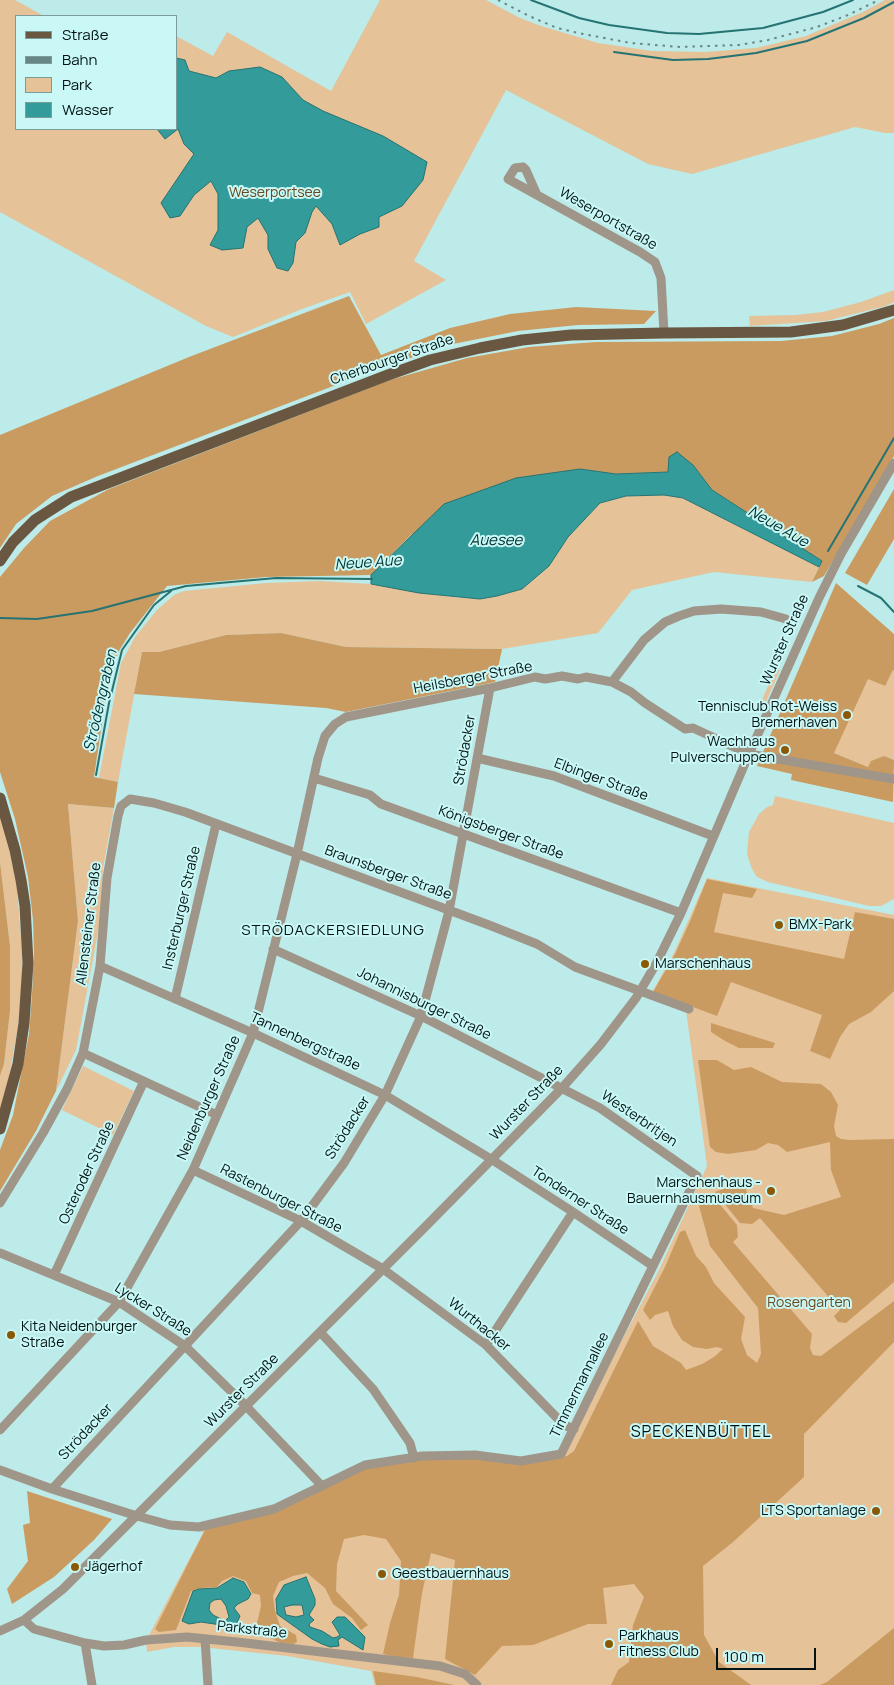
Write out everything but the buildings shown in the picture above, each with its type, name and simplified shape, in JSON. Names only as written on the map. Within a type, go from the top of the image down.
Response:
[{"type":"main road","name":"Cherbourger Straße","points":[[0,560],[13,542],[30,525],[47,511],[71,497],[410,367],[455,353],[522,340],[571,335],[791,332],[844,325],[894,310]]},
{"type":"main road","points":[[0,798],[15,850],[21,880],[25,906],[28,963],[24,1023],[18,1064],[0,1129]]},
{"type":"street","name":"Weserportstraße","points":[[537,195],[655,262],[661,278],[664,333]]},
{"type":"street","name":"Wurster Straße","points":[[0,1630],[24,1620],[63,1589],[562,1088],[601,1044],[641,990],[657,962],[681,913],[749,754],[828,580],[894,463]]},
{"type":"street","points":[[612,682],[644,640],[665,622],[679,616],[694,611],[721,609],[760,612],[786,619]]},
{"type":"street","name":"Heilsberger Straße","points":[[334,724],[346,717],[535,677],[545,679],[562,676],[578,679],[586,677],[612,682],[631,692],[685,729],[693,728],[749,754],[894,779]]},
{"type":"street","name":"Strödacker","points":[[52,1489],[301,1221],[344,1163],[385,1095],[421,1016],[449,911],[490,688]]},
{"type":"street","name":"Neidenburger Straße","points":[[0,1430],[119,1302],[193,1170],[253,1033],[325,736],[334,724]]},
{"type":"street","name":"Elbinger Straße","points":[[477,758],[554,776],[713,836]]},
{"type":"street","name":"Königsberger Straße","points":[[314,778],[370,795],[381,804],[681,913]]},
{"type":"street","name":"Braunsberger Straße","points":[[121,806],[130,799],[154,803],[216,824],[537,944],[575,966],[641,990]]},
{"type":"street","name":"Allensteiner Straße","points":[[0,1203],[43,1133],[67,1089],[83,1053],[100,966],[107,878],[121,806]]},
{"type":"street","name":"Insterburger Straße","points":[[174,999],[216,824]]},
{"type":"street","name":"Johannisburger Straße","points":[[273,948],[421,1016],[562,1088]]},
{"type":"street","name":"Tannenbergstraße","points":[[100,966],[253,1033],[385,1095],[491,1159]]},
{"type":"street","points":[[641,990],[689,1008]]},
{"type":"street","points":[[83,1053],[217,1115]]},
{"type":"street","name":"Osteroder Straße","points":[[54,1275],[144,1082]]},
{"type":"street","name":"Westerbritjen","points":[[562,1088],[600,1108],[697,1176]]},
{"type":"street","name":"Tonderner Straße","points":[[491,1159],[653,1266]]},
{"type":"street","name":"Rastenburger Straße","points":[[193,1170],[301,1221],[383,1269]]},
{"type":"street","name":"Timmermannallee","points":[[0,1470],[52,1489],[170,1525],[206,1526],[274,1509],[365,1465],[414,1458],[475,1455],[521,1461],[561,1454],[697,1176]]},
{"type":"street","points":[[486,1346],[573,1212]]},
{"type":"street","name":"Lycker Straße","points":[[0,1253],[119,1302],[185,1346],[246,1406],[322,1486]]},
{"type":"street","name":"Wurthacker","points":[[383,1269],[486,1346],[564,1425],[574,1429]]},
{"type":"street","points":[[320,1332],[373,1388],[410,1443],[414,1458]]},
{"type":"street","name":"Parkstraße","points":[[24,1620],[34,1629],[85,1643],[104,1646],[187,1637],[440,1666],[465,1674],[478,1685]]},
{"type":"street","points":[[205,1639],[208,1685]]},
{"type":"street","points":[[85,1643],[92,1685]]},
{"type":"green space","points":[[0,0],[15,0],[42,15],[15,15],[15,130],[178,130],[178,37],[213,56],[227,32],[331,91],[380,0],[486,0],[538,25],[598,43],[652,51],[705,52],[756,48],[806,36],[863,12],[885,0],[894,0],[894,133],[855,127],[692,174],[648,164],[506,90],[414,261],[446,280],[366,324],[350,292],[233,337],[206,326],[0,212]]},
{"type":"green space","points":[[894,290],[894,302],[886,306],[826,321],[750,326],[749,316],[796,315],[823,312],[861,302]]},
{"type":"green space","points":[[664,495],[683,498],[819,567],[812,582],[714,572],[632,590],[598,633],[502,649],[346,647],[281,633],[226,635],[159,652],[142,652],[118,782],[99,778],[121,663],[135,637],[157,610],[174,595],[184,591],[266,583],[320,581],[371,584],[453,597],[480,599],[497,596],[522,589],[549,566],[568,537],[600,503],[626,496]]},
{"type":"green space","name":"Tennisclub Rot-Weiss Bremerhaven","points":[[825,654],[884,686],[894,671],[894,760],[884,756],[868,767],[834,753]]},
{"type":"green space","points":[[776,668],[780,670],[761,713],[757,711]]},
{"type":"green space","points":[[775,796],[894,823],[894,899],[881,906],[869,906],[768,882],[757,877],[747,854],[749,832],[759,814],[767,807],[773,805]]},
{"type":"green space","points":[[68,804],[114,808],[103,868],[101,916],[76,1050],[56,1091],[78,921]]},
{"type":"green space","points":[[0,813],[16,877],[22,949],[22,986],[18,1027],[7,1088],[0,1111],[0,1076],[4,1064],[10,1011],[10,946],[0,862]]},
{"type":"green space","name":"Rosengarten","points":[[707,878],[894,915],[894,1685],[375,1685],[371,1671],[287,1656],[201,1647],[174,1647],[147,1652],[146,1641],[203,1533],[201,1528],[561,1455],[658,1272],[707,1166],[686,1010],[650,996],[674,953]]},
{"type":"green space","points":[[83,1066],[134,1091],[113,1135],[62,1110]]},
{"type":"shaded area","points":[[349,296],[381,355],[450,328],[510,314],[576,307],[656,311],[644,324],[578,325],[518,331],[453,344],[383,367],[98,476],[52,496],[16,524],[0,548],[0,435],[189,357]]},
{"type":"shaded area","points":[[894,318],[894,456],[824,576],[812,582],[822,561],[712,490],[693,465],[668,472],[616,474],[580,469],[411,535],[371,575],[266,577],[167,586],[130,633],[115,661],[105,703],[94,777],[118,782],[114,808],[68,804],[78,921],[56,1091],[36,1131],[0,1191],[0,1150],[13,1115],[29,1034],[34,952],[33,920],[28,877],[15,819],[0,772],[0,577],[50,521],[109,489],[390,380],[467,358],[529,347],[596,342],[781,341],[832,336],[879,324]]},
{"type":"shaded area","points":[[894,489],[894,539],[867,585],[845,573]]},
{"type":"shaded area","points":[[836,583],[894,634],[894,671],[885,686],[868,679],[834,753],[868,767],[871,761],[884,756],[894,760],[893,802],[791,780],[792,774],[757,766]]},
{"type":"shaded area","points":[[281,633],[346,647],[502,649],[495,682],[346,712],[326,708],[134,694],[142,652],[159,652],[226,635]]},
{"type":"shaded area","points":[[0,862],[10,946],[10,1011],[4,1064],[0,1076]]},
{"type":"shaded area","points":[[707,879],[757,889],[752,898],[723,893],[714,932],[844,959],[855,912],[894,919],[894,991],[871,1012],[849,1024],[840,1037],[830,1059],[810,1051],[822,1015],[731,982],[717,1016],[653,992],[675,954]]},
{"type":"shaded area","points":[[711,1023],[775,1043],[773,1048],[739,1048],[711,1032]]},
{"type":"shaded area","points":[[698,1060],[717,1060],[734,1070],[751,1067],[782,1082],[821,1084],[831,1092],[838,1105],[834,1126],[836,1136],[841,1139],[850,1140],[894,1139],[894,1282],[846,1323],[838,1322],[834,1316],[840,1310],[760,1218],[752,1224],[740,1223],[715,1192],[743,1182],[753,1208],[784,1215],[841,1197],[831,1170],[830,1142],[787,1152],[778,1145],[768,1143],[756,1150],[728,1154],[716,1152],[710,1147]]},
{"type":"shaded area","points":[[712,1195],[737,1225],[738,1237],[733,1242],[812,1334],[810,1348],[813,1355],[821,1356],[894,1301],[894,1342],[804,1434],[804,1477],[733,1542],[703,1566],[704,1635],[719,1662],[751,1685],[611,1685],[618,1670],[629,1662],[633,1625],[644,1597],[634,1584],[603,1588],[607,1624],[588,1624],[533,1645],[502,1646],[475,1675],[445,1659],[455,1560],[431,1553],[422,1593],[413,1658],[383,1654],[399,1595],[401,1561],[386,1539],[364,1535],[344,1539],[337,1564],[336,1591],[368,1625],[361,1630],[352,1618],[333,1604],[325,1588],[307,1573],[279,1582],[273,1596],[280,1626],[296,1635],[297,1642],[293,1644],[280,1643],[267,1636],[257,1623],[261,1606],[260,1595],[252,1593],[246,1581],[233,1576],[222,1581],[217,1587],[191,1591],[176,1630],[159,1632],[155,1629],[206,1528],[276,1510],[365,1467],[414,1460],[475,1458],[520,1463],[567,1456],[574,1451],[638,1321],[653,1346],[681,1363],[686,1370],[714,1357],[723,1349],[717,1347],[707,1349],[693,1347],[682,1340],[673,1326],[668,1311],[655,1315],[650,1320],[643,1310],[680,1232],[685,1230],[696,1256],[706,1267],[714,1283],[745,1317],[741,1339],[747,1355],[757,1363],[761,1354],[758,1308],[710,1246],[699,1206]]},
{"type":"shaded area","points":[[27,1491],[112,1519],[94,1540],[54,1577],[12,1604],[7,1589],[28,1561],[23,1525],[30,1523]]},
{"type":"shaded area","points":[[894,1628],[894,1685],[820,1685],[827,1682]]},
{"type":"shaded area","points":[[373,1671],[417,1677],[454,1685],[376,1685]]},
{"type":"water","name":"Weserportsee","points":[[178,58],[185,60],[189,71],[216,78],[229,71],[260,67],[282,77],[303,100],[323,111],[383,136],[427,162],[423,180],[402,206],[379,217],[379,227],[360,234],[340,245],[332,224],[316,206],[305,233],[296,242],[293,263],[288,271],[277,268],[268,249],[268,235],[258,218],[247,227],[243,248],[222,250],[210,245],[218,230],[218,194],[211,181],[194,195],[180,216],[170,218],[161,203],[194,154],[184,144],[178,129]]},
{"type":"water","name":"Weserportsee","points":[[158,130],[177,130],[165,139]]},
{"type":"water","name":"Auesee","points":[[677,452],[693,465],[712,490],[822,561],[819,567],[683,498],[664,495],[626,496],[600,503],[568,537],[549,566],[522,589],[480,599],[419,593],[371,584],[371,575],[444,504],[516,478],[580,469],[616,474],[668,472],[669,457]]},
{"type":"water","points":[[306,1577],[315,1599],[315,1605],[309,1615],[314,1620],[309,1624],[310,1627],[322,1631],[333,1638],[337,1637],[340,1635],[332,1622],[337,1617],[345,1617],[365,1637],[363,1650],[342,1637],[338,1640],[339,1646],[330,1647],[322,1644],[277,1614],[276,1599],[284,1585]],"holes":[[[302,1605],[304,1615],[296,1617],[286,1615],[284,1607]]]},
{"type":"water","points":[[233,1578],[244,1582],[251,1594],[248,1599],[234,1608],[240,1616],[237,1623],[228,1626],[201,1622],[189,1624],[182,1621],[193,1591],[217,1588]],"holes":[[[221,1599],[226,1606],[229,1617],[225,1621],[213,1615],[209,1610],[210,1603],[214,1600]]]},
{"type":"waterway","points":[[531,0],[579,18],[609,25],[667,33],[699,34],[763,28],[823,12],[853,0]]},
{"type":"waterway","points":[[614,52],[673,60],[708,59],[756,53],[807,41],[864,18],[894,2]]},
{"type":"waterway","points":[[828,551],[894,438]]},
{"type":"waterway","name":"Neue Aue","points":[[0,618],[37,619],[92,611],[186,586],[276,578],[372,579]]},
{"type":"waterway","name":"Neue Aue","points":[[858,586],[881,598],[894,612]]},
{"type":"waterway","name":"Strödengraben","points":[[96,775],[109,703],[122,650],[154,605],[171,591]]},
{"type":"railway","points":[[498,0],[557,28],[631,43],[680,47],[739,45],[768,40],[817,27],[879,0]]},
{"type":"place","name":"Tennisclub Rot-Weiss Bremerhaven","points":[[847,715]]},
{"type":"place","name":"Wachhaus Pulverschuppen","points":[[785,750]]},
{"type":"place","name":"BMX-Park","points":[[779,925]]},
{"type":"place","name":"Marschenhaus","points":[[645,964]]},
{"type":"place","name":"Marschenhaus - Bauernhausmuseum","points":[[771,1191]]},
{"type":"place","name":"Kita Neidenburger Straße","points":[[11,1335]]},
{"type":"place","name":"LTS Sportanlage","points":[[876,1511]]},
{"type":"place","name":"Jägerhof","points":[[75,1567]]},
{"type":"place","name":"Geestbauernhaus","points":[[382,1574]]},
{"type":"place","name":"Parkhaus Fitness Club","points":[[609,1644]]},
{"type":"district","name":"STRÖDACKERSIEDLUNG","points":[[333,931]]},
{"type":"district","name":"SPECKENBÜTTEL","points":[[701,1433]]}]
